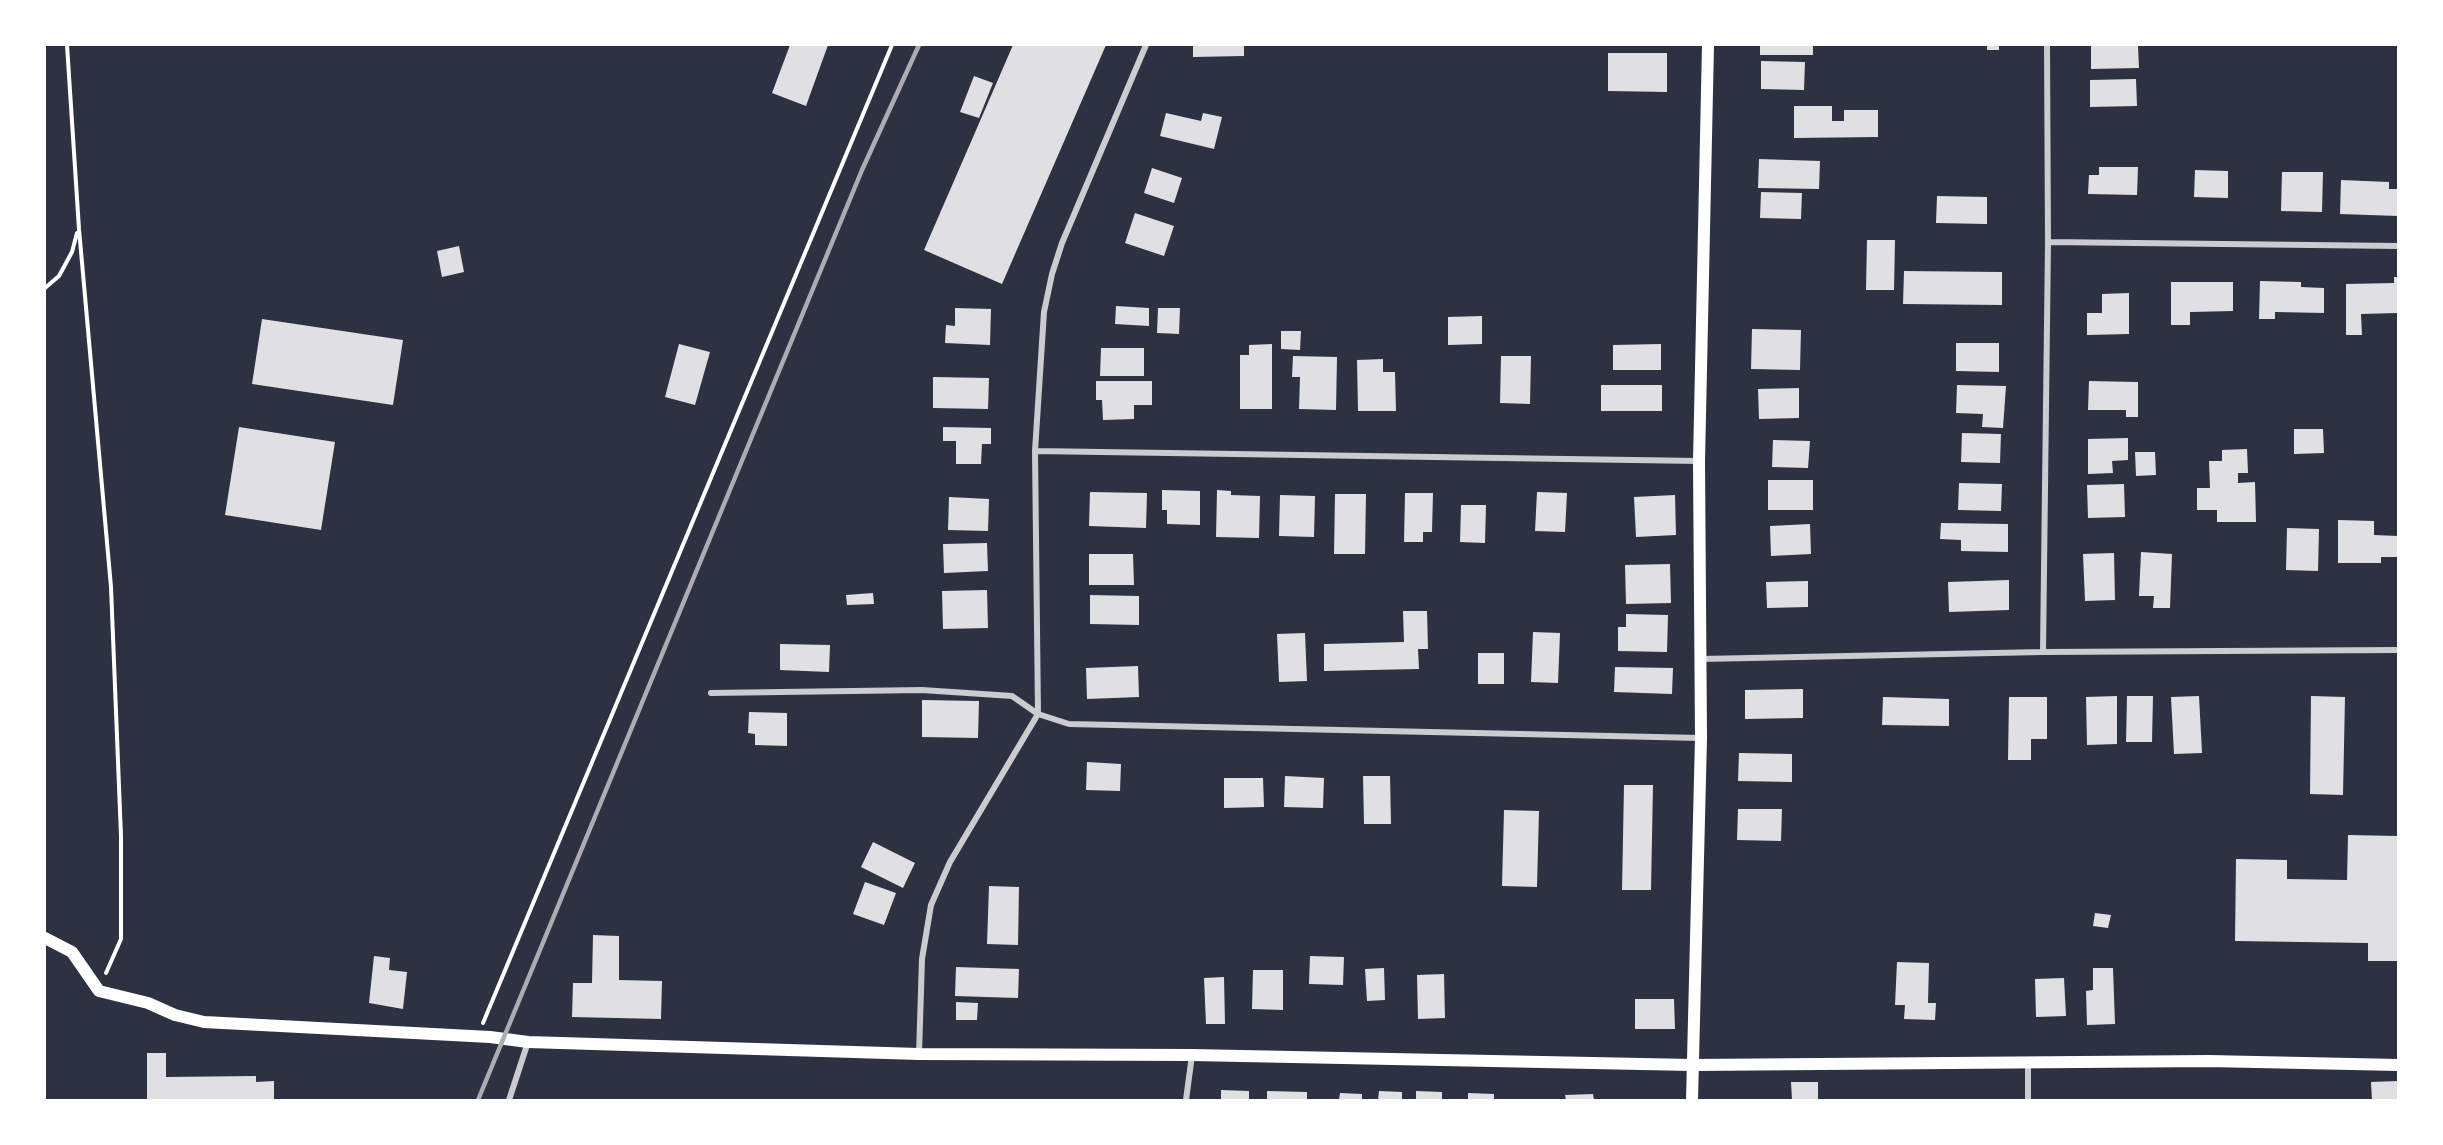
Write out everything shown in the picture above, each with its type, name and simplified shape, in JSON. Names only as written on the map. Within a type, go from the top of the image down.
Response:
[{"type":"main road","points":[[1692,1100],[1701,738],[1699,461],[1708,45]]},
{"type":"main road","points":[[45,938],[72,952],[99,991],[148,1003],[204,1022],[490,1037],[528,1042],[919,1054],[1192,1055],[1692,1065],[2028,1061],[2209,1061],[2398,1065]]},
{"type":"street","points":[[919,1054],[922,959],[931,905],[950,862],[1038,714],[1035,451],[1044,312],[1052,274],[1062,243],[1146,45]]},
{"type":"street","points":[[2043,652],[2048,242],[2047,45]]},
{"type":"street","points":[[2048,242],[2398,246]]},
{"type":"street","points":[[1035,451],[1699,461]]},
{"type":"street","points":[[1701,659],[2043,652],[2398,650]]},
{"type":"street","points":[[711,693],[922,690],[990,694],[1012,696],[1038,714],[1069,724],[1701,738]]},
{"type":"street","points":[[509,1100],[528,1042]]},
{"type":"street","points":[[1186,1100],[1192,1055]]},
{"type":"street","points":[[2028,1061],[2028,1100]]},
{"type":"path","points":[[67,45],[79,229],[111,587],[121,836],[121,939],[99,991]]},
{"type":"path","points":[[477,1038],[892,45]]},
{"type":"path","points":[[45,288],[59,276],[72,252],[79,229]]},
{"type":"building","points":[[790,45],[828,45],[806,106],[772,93]]},
{"type":"building","points":[[1013,45],[1106,45],[1002,284],[924,250]]},
{"type":"building","points":[[1193,45],[1244,45],[1244,56],[1193,57]]},
{"type":"building","points":[[1760,45],[1813,45],[1813,55],[1760,55]]},
{"type":"building","points":[[1987,45],[1999,45],[1999,50],[1987,50]]},
{"type":"building","points":[[2091,45],[2138,45],[2139,68],[2091,69]]},
{"type":"building","points":[[1608,53],[1667,53],[1667,92],[1608,91]]},
{"type":"building","points":[[1761,61],[1805,62],[1804,90],[1761,89]]},
{"type":"building","points":[[974,76],[993,83],[979,118],[960,112]]},
{"type":"building","points":[[2136,79],[2137,106],[2090,107],[2090,80]]},
{"type":"building","points":[[1794,106],[1832,106],[1832,121],[1844,121],[1844,110],[1878,110],[1878,137],[1794,138]]},
{"type":"building","points":[[1166,113],[1201,121],[1203,113],[1222,117],[1214,149],[1160,136]]},
{"type":"building","points":[[1759,159],[1820,161],[1819,189],[1758,188]]},
{"type":"building","points":[[2099,167],[2138,167],[2137,195],[2088,194],[2089,175],[2099,175]]},
{"type":"building","points":[[1152,168],[1182,178],[1174,203],[1144,193]]},
{"type":"building","points":[[2195,170],[2228,171],[2228,198],[2194,197]]},
{"type":"building","points":[[2282,172],[2323,172],[2322,212],[2281,211]]},
{"type":"building","points":[[2341,180],[2389,182],[2389,189],[2398,189],[2398,216],[2340,214]]},
{"type":"building","points":[[1761,192],[1802,193],[1801,219],[1760,218]]},
{"type":"building","points":[[1937,196],[1987,197],[1987,224],[1936,223]]},
{"type":"building","points":[[1135,213],[1174,226],[1164,256],[1125,243]]},
{"type":"building","points":[[1867,240],[1895,240],[1894,290],[1866,290]]},
{"type":"building","points":[[459,246],[464,272],[442,277],[437,251]]},
{"type":"building","points":[[1904,271],[2002,272],[2002,305],[1903,304]]},
{"type":"building","points":[[2394,277],[2398,277],[2398,313],[2361,314],[2362,335],[2346,335],[2346,284],[2394,283]]},
{"type":"building","points":[[2260,281],[2301,282],[2301,287],[2324,288],[2324,313],[2275,312],[2275,319],[2259,319]]},
{"type":"building","points":[[2171,282],[2233,282],[2233,311],[2190,312],[2190,325],[2171,325]]},
{"type":"building","points":[[2129,293],[2129,334],[2087,335],[2087,313],[2102,313],[2102,294]]},
{"type":"building","points":[[1116,306],[1149,308],[1149,326],[1115,324]]},
{"type":"building","points":[[955,308],[991,309],[990,345],[945,343],[946,325],[955,326]]},
{"type":"building","points":[[1158,308],[1180,308],[1179,334],[1157,333]]},
{"type":"building","points":[[1482,316],[1482,344],[1448,345],[1448,317]]},
{"type":"building","points":[[262,319],[403,340],[393,405],[252,384]]},
{"type":"building","points":[[1752,329],[1801,330],[1800,370],[1751,369]]},
{"type":"building","points":[[1281,331],[1301,331],[1300,350],[1281,349]]},
{"type":"building","points":[[1956,343],[1999,343],[1999,372],[1956,371]]},
{"type":"building","points":[[679,344],[710,352],[695,405],[665,397]]},
{"type":"building","points":[[1272,344],[1272,409],[1240,409],[1240,355],[1249,355],[1249,345]]},
{"type":"building","points":[[1661,344],[1661,370],[1613,370],[1613,345]]},
{"type":"building","points":[[1101,348],[1144,348],[1144,376],[1100,376]]},
{"type":"building","points":[[1293,356],[1337,357],[1336,410],[1299,409],[1300,377],[1292,377]]},
{"type":"building","points":[[1501,356],[1531,356],[1530,404],[1500,403]]},
{"type":"building","points":[[1383,359],[1383,372],[1395,372],[1396,411],[1358,411],[1357,360]]},
{"type":"building","points":[[933,377],[989,378],[988,409],[933,408]]},
{"type":"building","points":[[1096,381],[1152,381],[1152,405],[1134,405],[1134,419],[1103,420],[1102,400],[1096,400]]},
{"type":"building","points":[[2089,381],[2138,382],[2138,417],[2126,417],[2126,410],[2088,410]]},
{"type":"building","points":[[1601,385],[1662,385],[1662,411],[1601,411]]},
{"type":"building","points":[[1957,385],[2006,386],[2003,428],[1982,427],[1983,414],[1956,413]]},
{"type":"building","points":[[1799,388],[1799,418],[1759,419],[1758,389]]},
{"type":"building","points":[[239,427],[335,442],[321,530],[225,515]]},
{"type":"building","points":[[943,427],[991,428],[991,444],[982,444],[981,464],[956,464],[956,441],[943,441]]},
{"type":"building","points":[[2294,429],[2323,429],[2324,453],[2294,454]]},
{"type":"building","points":[[1962,433],[2001,434],[2000,463],[1961,462]]},
{"type":"building","points":[[2128,438],[2128,460],[2112,461],[2113,473],[2088,474],[2088,439]]},
{"type":"building","points":[[1773,440],[1810,441],[1808,468],[1772,467]]},
{"type":"building","points":[[2247,449],[2248,473],[2238,473],[2238,483],[2255,482],[2256,522],[2217,522],[2217,510],[2197,510],[2197,488],[2210,488],[2209,461],[2222,461],[2222,450]]},
{"type":"building","points":[[2135,452],[2155,452],[2156,475],[2136,476]]},
{"type":"building","points":[[1768,480],[1813,480],[1813,510],[1768,510]]},
{"type":"building","points":[[1959,483],[2002,484],[2001,511],[1958,510]]},
{"type":"building","points":[[2124,484],[2125,517],[2088,518],[2087,485]]},
{"type":"building","points":[[1162,490],[1200,491],[1200,525],[1167,524],[1167,510],[1162,510]]},
{"type":"building","points":[[1217,490],[1231,491],[1231,495],[1260,496],[1259,538],[1216,537]]},
{"type":"building","points":[[1090,492],[1147,493],[1146,528],[1089,526]]},
{"type":"building","points":[[1537,492],[1567,493],[1565,532],[1535,531]]},
{"type":"building","points":[[1405,493],[1433,493],[1432,532],[1423,532],[1423,542],[1404,542]]},
{"type":"building","points":[[1335,494],[1366,494],[1365,554],[1334,554]]},
{"type":"building","points":[[1280,495],[1315,496],[1314,537],[1279,536]]},
{"type":"building","points":[[1675,495],[1676,535],[1636,537],[1634,497]]},
{"type":"building","points":[[949,497],[989,499],[988,531],[948,530]]},
{"type":"building","points":[[1461,505],[1486,505],[1485,543],[1460,542]]},
{"type":"building","points":[[2338,520],[2374,521],[2374,535],[2398,536],[2398,557],[2381,557],[2381,563],[2338,563]]},
{"type":"building","points":[[1941,523],[2008,524],[2008,552],[1961,551],[1961,540],[1940,539]]},
{"type":"building","points":[[1810,524],[1811,554],[1771,556],[1770,526]]},
{"type":"building","points":[[2287,528],[2319,529],[2318,571],[2286,570]]},
{"type":"building","points":[[987,543],[988,571],[944,573],[943,544]]},
{"type":"building","points":[[2141,552],[2172,554],[2170,608],[2153,608],[2154,596],[2139,596]]},
{"type":"building","points":[[2114,553],[2115,600],[2085,601],[2083,554]]},
{"type":"building","points":[[1089,554],[1133,554],[1134,585],[1089,585]]},
{"type":"building","points":[[1670,564],[1671,603],[1626,604],[1625,565]]},
{"type":"building","points":[[2009,580],[2009,610],[1949,612],[1948,582]]},
{"type":"building","points":[[1808,581],[1808,607],[1767,608],[1766,582]]},
{"type":"building","points":[[987,590],[988,628],[943,629],[942,591]]},
{"type":"building","points":[[873,593],[874,604],[847,605],[846,595]]},
{"type":"building","points":[[1090,595],[1139,596],[1139,625],[1090,624]]},
{"type":"building","points":[[1403,611],[1427,611],[1428,649],[1418,649],[1419,669],[1324,671],[1324,644],[1404,642]]},
{"type":"building","points":[[1626,614],[1668,615],[1667,652],[1618,651],[1618,627],[1626,627]]},
{"type":"building","points":[[1533,632],[1560,633],[1558,683],[1531,682]]},
{"type":"building","points":[[1305,633],[1307,681],[1279,682],[1277,634]]},
{"type":"building","points":[[780,644],[830,645],[829,672],[780,670]]},
{"type":"building","points":[[1478,653],[1504,653],[1504,684],[1478,684]]},
{"type":"building","points":[[1138,666],[1139,697],[1087,699],[1086,668]]},
{"type":"building","points":[[1615,667],[1673,668],[1672,694],[1614,692]]},
{"type":"building","points":[[1803,689],[1803,718],[1745,719],[1745,690]]},
{"type":"building","points":[[2117,696],[2117,744],[2087,745],[2086,697]]},
{"type":"building","points":[[2127,696],[2153,696],[2152,742],[2126,742]]},
{"type":"building","points":[[2199,696],[2202,753],[2174,754],[2171,697]]},
{"type":"building","points":[[2311,696],[2345,697],[2343,795],[2310,794]]},
{"type":"building","points":[[1883,697],[1949,699],[1949,726],[1882,725]]},
{"type":"building","points":[[2009,697],[2047,697],[2047,739],[2031,739],[2031,760],[2008,760]]},
{"type":"building","points":[[922,700],[979,701],[978,738],[922,737]]},
{"type":"building","points":[[749,712],[787,713],[787,746],[755,745],[755,734],[748,733]]},
{"type":"building","points":[[1739,753],[1792,754],[1792,782],[1738,781]]},
{"type":"building","points":[[1087,762],[1121,764],[1120,791],[1086,790]]},
{"type":"building","points":[[1285,776],[1324,778],[1323,808],[1284,807]]},
{"type":"building","points":[[1363,776],[1390,776],[1391,824],[1364,824]]},
{"type":"building","points":[[1224,778],[1263,778],[1264,807],[1224,808]]},
{"type":"building","points":[[1624,785],[1653,785],[1651,890],[1622,890]]},
{"type":"building","points":[[1738,809],[1782,809],[1781,841],[1737,840]]},
{"type":"building","points":[[1504,810],[1539,811],[1537,887],[1502,886]]},
{"type":"building","points":[[2348,835],[2398,836],[2398,961],[2368,961],[2368,943],[2235,941],[2236,859],[2287,860],[2287,879],[2347,880]]},
{"type":"building","points":[[873,842],[915,863],[903,888],[861,867]]},
{"type":"building","points":[[865,882],[896,893],[884,925],[853,914]]},
{"type":"building","points":[[989,886],[1019,887],[1018,945],[987,944]]},
{"type":"building","points":[[2095,913],[2111,915],[2108,928],[2093,926]]},
{"type":"building","points":[[593,935],[619,936],[619,980],[662,981],[661,1019],[572,1017],[573,983],[592,983]]},
{"type":"building","points":[[374,956],[390,958],[389,970],[407,972],[403,1009],[369,1003]]},
{"type":"building","points":[[1310,956],[1344,957],[1343,985],[1309,984]]},
{"type":"building","points":[[1897,962],[1929,963],[1928,1003],[1936,1003],[1935,1020],[1904,1019],[1905,1005],[1895,1005]]},
{"type":"building","points":[[956,967],[1019,969],[1018,998],[955,996]]},
{"type":"building","points":[[1384,968],[1385,1000],[1367,1001],[1365,969]]},
{"type":"building","points":[[2093,968],[2113,968],[2115,1024],[2087,1025],[2086,991],[2093,990]]},
{"type":"building","points":[[1253,970],[1283,970],[1283,1010],[1252,1009]]},
{"type":"building","points":[[1444,974],[1445,1018],[1418,1019],[1417,975]]},
{"type":"building","points":[[1224,977],[1225,1024],[1206,1024],[1204,978]]},
{"type":"building","points":[[2064,978],[2066,1016],[2036,1017],[2035,979]]},
{"type":"building","points":[[1635,999],[1674,999],[1675,1029],[1635,1029]]},
{"type":"building","points":[[956,1002],[978,1003],[977,1020],[956,1020]]},
{"type":"building","points":[[147,1053],[166,1053],[166,1077],[256,1076],[256,1082],[274,1081],[274,1100],[147,1100]]},
{"type":"building","points":[[2397,1081],[2397,1100],[2372,1100],[2371,1082]]},
{"type":"building","points":[[1791,1082],[1818,1082],[1818,1100],[1792,1100]]},
{"type":"building","points":[[1221,1090],[1249,1091],[1249,1100],[1221,1100]]},
{"type":"building","points":[[1267,1091],[1307,1092],[1307,1100],[1267,1100]]},
{"type":"building","points":[[1379,1091],[1402,1092],[1402,1100],[1378,1100]]},
{"type":"building","points":[[1416,1091],[1442,1092],[1442,1100],[1416,1100]]},
{"type":"building","points":[[1340,1093],[1362,1094],[1362,1100],[1339,1100]]},
{"type":"building","points":[[1468,1093],[1494,1094],[1494,1100],[1468,1100]]},
{"type":"building","points":[[1593,1094],[1594,1100],[1566,1100],[1565,1095]]},
{"type":"railway","points":[[478,1100],[862,170],[919,45]]}]
